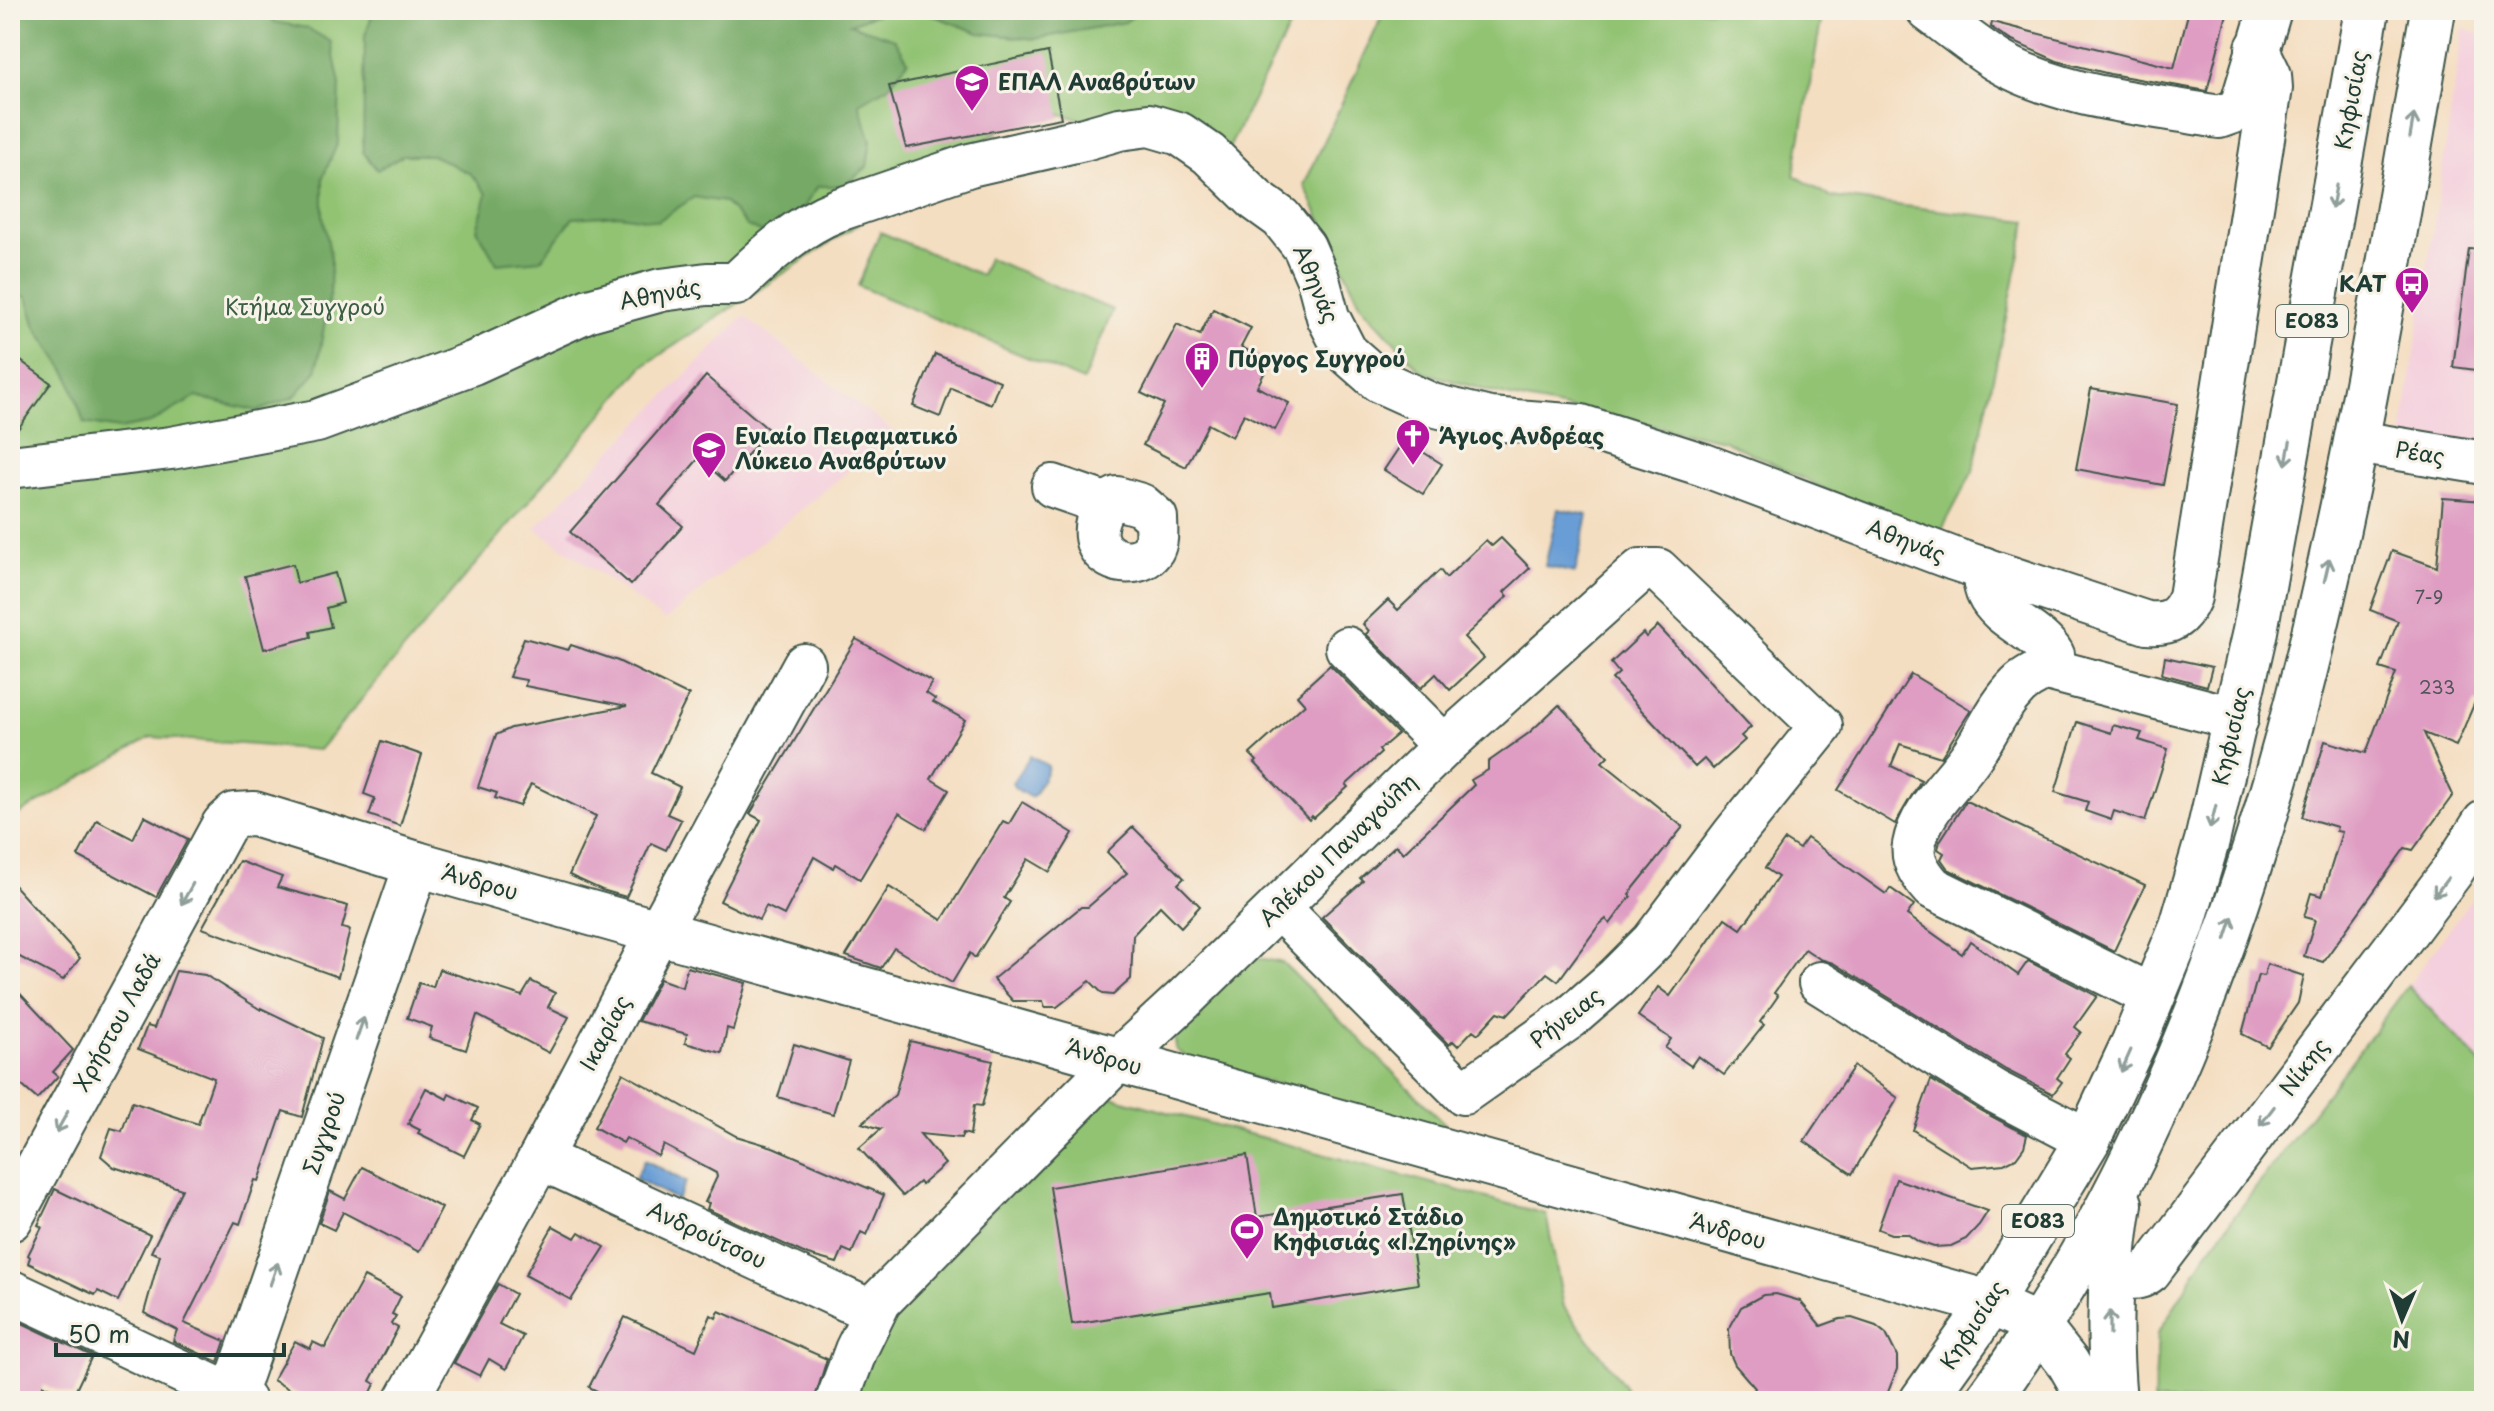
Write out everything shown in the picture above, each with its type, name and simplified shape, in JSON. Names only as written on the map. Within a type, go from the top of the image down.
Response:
[{"type":"main road","name":"Κηφισίας","points":[[1922,1401],[1974,1328],[2088,1140],[2110,1098],[2182,926],[2237,719],[2367,10]]},
{"type":"main road","name":"ΕΟ83","points":[[1987,1401],[2038,1325],[2125,1175],[2227,938],[2284,745],[2357,442],[2433,10]]},
{"type":"main road","name":"Άνδρου","points":[[224,825],[235,815],[254,814],[658,932],[1989,1303]]},
{"type":"main road","name":"Χρήστου Λαδά","points":[[10,1219],[224,825]]},
{"type":"main road","name":"Συγγρού","points":[[236,1399],[417,864]]},
{"type":"main road","points":[[2114,1401],[2109,1334],[2112,1261],[2125,1175]]},
{"type":"street","points":[[1928,10],[1999,61],[2031,76],[2070,90],[2219,117],[2236,111],[2242,103],[2264,29]]},
{"type":"street","name":"Αθηνάς","points":[[10,467],[171,448],[317,421],[473,363],[589,310],[661,290],[736,284],[794,234],[818,218],[838,210],[970,165],[1119,129],[1149,125],[1180,134],[1209,154],[1256,200],[1281,218],[1304,247],[1318,279],[1328,317],[1346,352],[1379,381],[1432,405],[1475,416],[1581,426],[1704,465],[1983,568],[2147,623],[2161,624],[2175,619],[2185,610],[2190,597],[2271,88],[2264,29]]},
{"type":"street","name":"Ρέας","points":[[2357,442],[2484,463]]},
{"type":"street","points":[[1053,486],[1105,504]]},
{"type":"street","points":[[1983,568],[1987,594],[1997,606],[2046,643],[2053,655],[2047,669],[2021,683],[2004,701],[1971,756],[1926,814],[1913,847],[1919,872],[1933,888],[2152,996]]},
{"type":"street","name":"Αλέκου Παναγούλη","points":[[837,1401],[856,1350],[880,1301],[1117,1061],[1444,746],[1641,570],[1658,570],[1821,726]]},
{"type":"street","points":[[1347,648],[1444,746]]},
{"type":"street","name":"Ικαρίας","points":[[406,1401],[804,665]]},
{"type":"street","points":[[2047,669],[2237,719]]},
{"type":"street","name":"Ρήνειας","points":[[1278,907],[1463,1093],[1571,1017],[1644,950],[1821,726]]},
{"type":"street","name":"Νίκης","points":[[2112,1261],[2117,1271],[2129,1278],[2144,1276],[2150,1271],[2451,873],[2484,822]]},
{"type":"street","points":[[1820,983],[1994,1091],[2088,1140]]},
{"type":"street","name":"Ανδρούτσου","points":[[540,1158],[873,1312]]},
{"type":"street","points":[[10,1291],[236,1399]]},
{"type":"street","points":[[1989,1303],[2038,1325],[2068,1363],[2090,1401]]},
{"type":"shaded area","points":[[2463,29],[2484,33],[2484,452],[2402,436]]},
{"type":"shaded area","name":"Ενιαίο Πειραματικό Λύκειο Αναβρύτων","points":[[744,316],[895,433],[665,620],[535,528]]},
{"type":"shaded area","points":[[2484,882],[2484,1066],[2408,986]]},
{"type":"green space","name":"Κτήμα Συγγρού","points":[[10,10],[1298,10],[1224,158],[1035,107],[642,367],[319,750],[151,737],[12,818]]},
{"type":"green space","points":[[10,10],[264,10],[275,22],[307,28],[331,42],[340,84],[338,142],[323,177],[323,216],[331,258],[330,293],[316,372],[294,397],[258,411],[196,397],[150,423],[119,429],[84,423],[68,374],[36,327],[27,297],[10,294]]},
{"type":"green space","points":[[374,10],[898,10],[882,12],[850,24],[895,39],[908,61],[889,86],[859,103],[871,141],[867,167],[843,186],[818,186],[781,241],[747,226],[724,202],[694,197],[658,221],[619,215],[573,218],[541,260],[497,264],[477,229],[487,194],[471,174],[432,155],[403,155],[377,170],[363,152],[365,35]]},
{"type":"green space","points":[[919,10],[1142,10],[1125,22],[1035,39],[979,33]]},
{"type":"green space","points":[[1385,10],[1823,10],[1794,175],[1831,197],[2027,221],[1973,471],[1935,543],[1724,440],[1506,396],[1422,372],[1361,305],[1304,185]]},
{"type":"green space","points":[[880,232],[981,275],[988,258],[1113,310],[1083,381],[858,286]]},
{"type":"green space","points":[[1244,955],[1283,963],[1454,1133],[1193,1061],[1176,1050],[1174,1029]]},
{"type":"green space","points":[[2408,986],[2484,1066],[2484,1401],[2154,1401],[2158,1334],[2203,1258]]},
{"type":"green space","name":"Δημοτικό Στάδιο Κηφισιάς «Ι.Ζηρίνης»","points":[[1108,1096],[1546,1214],[1564,1307],[1624,1385],[1629,1401],[849,1401],[880,1319]]},
{"type":"water","points":[[1558,509],[1588,515],[1575,573],[1545,566]]},
{"type":"water","points":[[1030,756],[1048,766],[1034,795],[1030,797],[1012,783]]},
{"type":"water","points":[[645,1160],[686,1182],[677,1200],[635,1178]]},
{"type":"building","points":[[2189,10],[2228,10],[2207,91],[2057,61],[2010,40],[1991,27],[1992,22],[2174,68]]},
{"type":"building","points":[[1048,52],[1061,118],[906,148],[889,86]]},
{"type":"building","points":[[2469,249],[2484,250],[2484,371],[2453,367]]},
{"type":"building","name":"Πύργος Συγγρού","points":[[1213,309],[1251,328],[1241,347],[1270,362],[1257,387],[1289,403],[1275,430],[1244,414],[1232,437],[1208,424],[1186,467],[1143,445],[1164,404],[1141,393],[1177,324],[1200,335]]},
{"type":"building","points":[[10,353],[51,383],[10,440]]},
{"type":"building","points":[[935,354],[1000,381],[991,404],[951,388],[940,417],[913,406]]},
{"type":"building","points":[[706,376],[769,430],[725,481],[699,458],[659,505],[683,526],[631,585],[570,532]]},
{"type":"building","points":[[2091,389],[2178,404],[2163,485],[2076,469]]},
{"type":"building","name":"Άγιος Ανδρέας","points":[[1404,440],[1442,464],[1423,494],[1384,470]]},
{"type":"building","points":[[2443,498],[2484,501],[2484,705],[2475,702],[2456,746],[2424,733],[2453,795],[2413,850],[2405,848],[2323,962],[2304,956],[2315,920],[2304,917],[2311,893],[2322,896],[2342,832],[2336,831],[2337,827],[2302,817],[2325,741],[2366,753],[2396,673],[2380,668],[2398,621],[2370,610],[2392,551],[2437,567]]},
{"type":"building","points":[[1501,538],[1530,568],[1504,592],[1508,596],[1464,637],[1484,658],[1450,690],[1436,674],[1421,688],[1366,634],[1369,631],[1363,624],[1388,600],[1398,610],[1440,570],[1446,578],[1486,540],[1492,546]]},
{"type":"building","points":[[293,564],[297,583],[335,573],[343,603],[326,608],[331,627],[310,632],[311,637],[264,649],[245,576]]},
{"type":"building","points":[[1658,626],[1751,727],[1741,736],[1745,740],[1713,769],[1704,759],[1695,767],[1612,679],[1619,673],[1611,663],[1643,633],[1646,637]]},
{"type":"building","points":[[524,638],[568,650],[571,645],[618,661],[689,694],[651,773],[680,787],[667,814],[681,820],[666,850],[651,843],[626,897],[569,875],[596,816],[531,784],[520,806],[495,798],[497,793],[478,787],[496,735],[511,728],[627,706],[525,686],[526,680],[509,677]]},
{"type":"building","points":[[856,639],[932,682],[926,693],[935,699],[933,702],[965,720],[931,779],[949,790],[926,829],[899,813],[860,879],[835,864],[833,868],[814,857],[784,915],[766,906],[759,920],[720,901],[761,820],[750,814]]},
{"type":"building","points":[[2165,657],[2212,667],[2207,686],[2162,674]]},
{"type":"building","points":[[1330,665],[1398,734],[1379,750],[1381,753],[1346,785],[1348,787],[1309,820],[1250,754],[1305,704],[1297,695]]},
{"type":"building","points":[[1911,674],[1971,710],[1941,757],[1900,744],[1891,766],[1921,780],[1895,824],[1838,790]]},
{"type":"building","points":[[1559,705],[1608,756],[1602,762],[1683,827],[1629,894],[1631,896],[1610,924],[1606,919],[1599,925],[1558,981],[1547,973],[1507,1015],[1498,1012],[1478,1034],[1473,1030],[1458,1046],[1453,1041],[1449,1045],[1322,917],[1363,881],[1360,878],[1396,845],[1403,853],[1474,785],[1471,780],[1488,770],[1488,762],[1529,733]]},
{"type":"building","points":[[2077,722],[2111,733],[2113,725],[2142,733],[2139,740],[2168,749],[2145,821],[2114,811],[2111,820],[2085,811],[2088,802],[2055,792]]},
{"type":"building","points":[[382,741],[422,755],[400,826],[369,815],[375,798],[364,794]]},
{"type":"building","points":[[1966,801],[2145,885],[2114,951],[1948,869],[1941,859],[1944,853],[1938,849],[1940,841]]},
{"type":"building","points":[[1022,802],[1073,833],[1050,872],[1028,859],[1004,898],[1010,902],[975,958],[970,953],[952,983],[894,948],[881,968],[846,956],[889,887],[942,920],[1003,821],[1009,824]]},
{"type":"building","points":[[144,816],[188,839],[156,897],[78,856],[97,820],[133,839]]},
{"type":"building","points":[[1133,827],[1184,878],[1178,884],[1200,906],[1181,927],[1160,906],[1133,935],[1131,979],[1113,995],[1103,994],[1090,981],[1057,1007],[1045,1007],[1043,1001],[1013,1001],[993,979],[1081,907],[1088,907],[1127,873],[1107,852]]},
{"type":"building","points":[[1807,838],[1886,894],[1890,888],[1914,905],[1907,915],[1962,954],[1970,941],[2018,975],[2028,961],[2097,996],[2075,1027],[2081,1032],[2065,1054],[2070,1058],[2057,1078],[2062,1082],[2053,1094],[2006,1070],[1833,963],[1805,949],[1774,993],[1778,996],[1760,1022],[1764,1025],[1724,1075],[1698,1056],[1691,1066],[1665,1048],[1671,1039],[1638,1016],[1658,987],[1670,996],[1725,918],[1741,929],[1778,877],[1765,868],[1785,840],[1799,849]]},
{"type":"building","points":[[239,861],[282,877],[277,887],[348,906],[342,928],[350,930],[338,977],[202,928]]},
{"type":"building","points":[[10,881],[80,958],[63,980],[10,952]]},
{"type":"building","points":[[2267,964],[2304,976],[2298,1003],[2268,1047],[2242,1034],[2258,975],[2264,976]]},
{"type":"building","points":[[687,967],[746,983],[733,1030],[727,1028],[722,1053],[685,1043],[687,1034],[638,1021],[660,979],[682,987]]},
{"type":"building","points":[[439,969],[522,996],[531,981],[555,993],[548,1007],[569,1017],[549,1053],[477,1015],[466,1050],[429,1038],[432,1027],[407,1018],[419,983],[433,987]]},
{"type":"building","points":[[176,971],[205,975],[261,1010],[323,1038],[302,1117],[283,1111],[259,1181],[255,1180],[240,1224],[235,1222],[184,1323],[225,1341],[218,1362],[173,1341],[177,1330],[144,1313],[160,1255],[151,1252],[182,1189],[114,1167],[101,1156],[111,1128],[122,1131],[132,1102],[198,1124],[214,1078],[138,1049],[147,1026],[154,1028]]},
{"type":"building","points":[[10,983],[73,1050],[53,1072],[58,1076],[37,1099],[10,1075]]},
{"type":"building","points":[[910,1041],[993,1061],[982,1106],[974,1105],[970,1135],[963,1133],[961,1138],[920,1134],[945,1164],[903,1196],[859,1148],[881,1129],[862,1123],[895,1095]]},
{"type":"building","points":[[794,1044],[849,1061],[833,1114],[778,1097]]},
{"type":"building","points":[[1854,1066],[1898,1098],[1852,1174],[1804,1141]]},
{"type":"building","points":[[623,1073],[736,1136],[773,1147],[884,1195],[867,1235],[861,1232],[852,1253],[843,1249],[837,1263],[808,1255],[707,1209],[709,1203],[705,1202],[716,1173],[664,1145],[658,1156],[626,1138],[623,1143],[594,1127]]},
{"type":"building","points":[[1931,1080],[2027,1135],[2024,1147],[2016,1158],[2004,1164],[1972,1167],[1913,1130]]},
{"type":"building","points":[[426,1088],[447,1099],[449,1094],[478,1108],[472,1120],[480,1124],[464,1156],[418,1133],[420,1130],[408,1124]]},
{"type":"building","points":[[1247,1155],[1257,1217],[1403,1194],[1418,1284],[1272,1308],[1270,1293],[1072,1324],[1050,1187]]},
{"type":"building","points":[[362,1167],[442,1208],[419,1252],[343,1212],[334,1230],[319,1223],[330,1191],[345,1199]]},
{"type":"building","points":[[1896,1179],[1988,1211],[1966,1239],[1951,1246],[1934,1247],[1907,1234],[1891,1234],[1878,1229]]},
{"type":"building","points":[[55,1189],[150,1235],[118,1301],[98,1291],[95,1295],[28,1263],[28,1255],[42,1227],[38,1225]]},
{"type":"building","points":[[553,1226],[575,1238],[579,1232],[605,1247],[571,1300],[525,1275]]},
{"type":"building","points":[[364,1277],[401,1296],[392,1314],[396,1316],[391,1324],[398,1328],[370,1381],[375,1384],[367,1401],[310,1401],[273,1380],[295,1341],[310,1349],[313,1342],[325,1348]]},
{"type":"building","points":[[498,1284],[515,1294],[499,1324],[523,1336],[506,1369],[489,1359],[480,1376],[454,1363]]},
{"type":"building","points":[[1776,1294],[1800,1301],[1821,1326],[1852,1318],[1876,1326],[1886,1334],[1897,1356],[1897,1369],[1888,1392],[1879,1401],[1749,1401],[1755,1388],[1735,1365],[1730,1354],[1729,1329],[1741,1307],[1763,1295]]},
{"type":"building","points":[[719,1311],[827,1359],[814,1401],[617,1401],[589,1387],[625,1317],[696,1350],[711,1315],[716,1318]]},
{"type":"building","points":[[20,1322],[92,1356],[73,1396],[43,1385],[38,1401],[11,1401],[15,1386],[10,1383],[10,1344]]},
{"type":"place","name":"ΕΠΑΛ Αναβρύτων","points":[[972,113]]},
{"type":"place","name":"ΚΑΤ","points":[[2412,315]]},
{"type":"place","name":"Πύργος Συγγρού","points":[[1202,390]]},
{"type":"place","name":"Άγιος Ανδρέας","points":[[1413,467]]},
{"type":"place","name":"Ενιαίο Πειραματικό Λύκειο Αναβρύτων","points":[[709,480]]},
{"type":"place","name":"Δημοτικό Στάδιο Κηφισιάς «Ι.Ζηρίνης»","points":[[1247,1261]]}]
